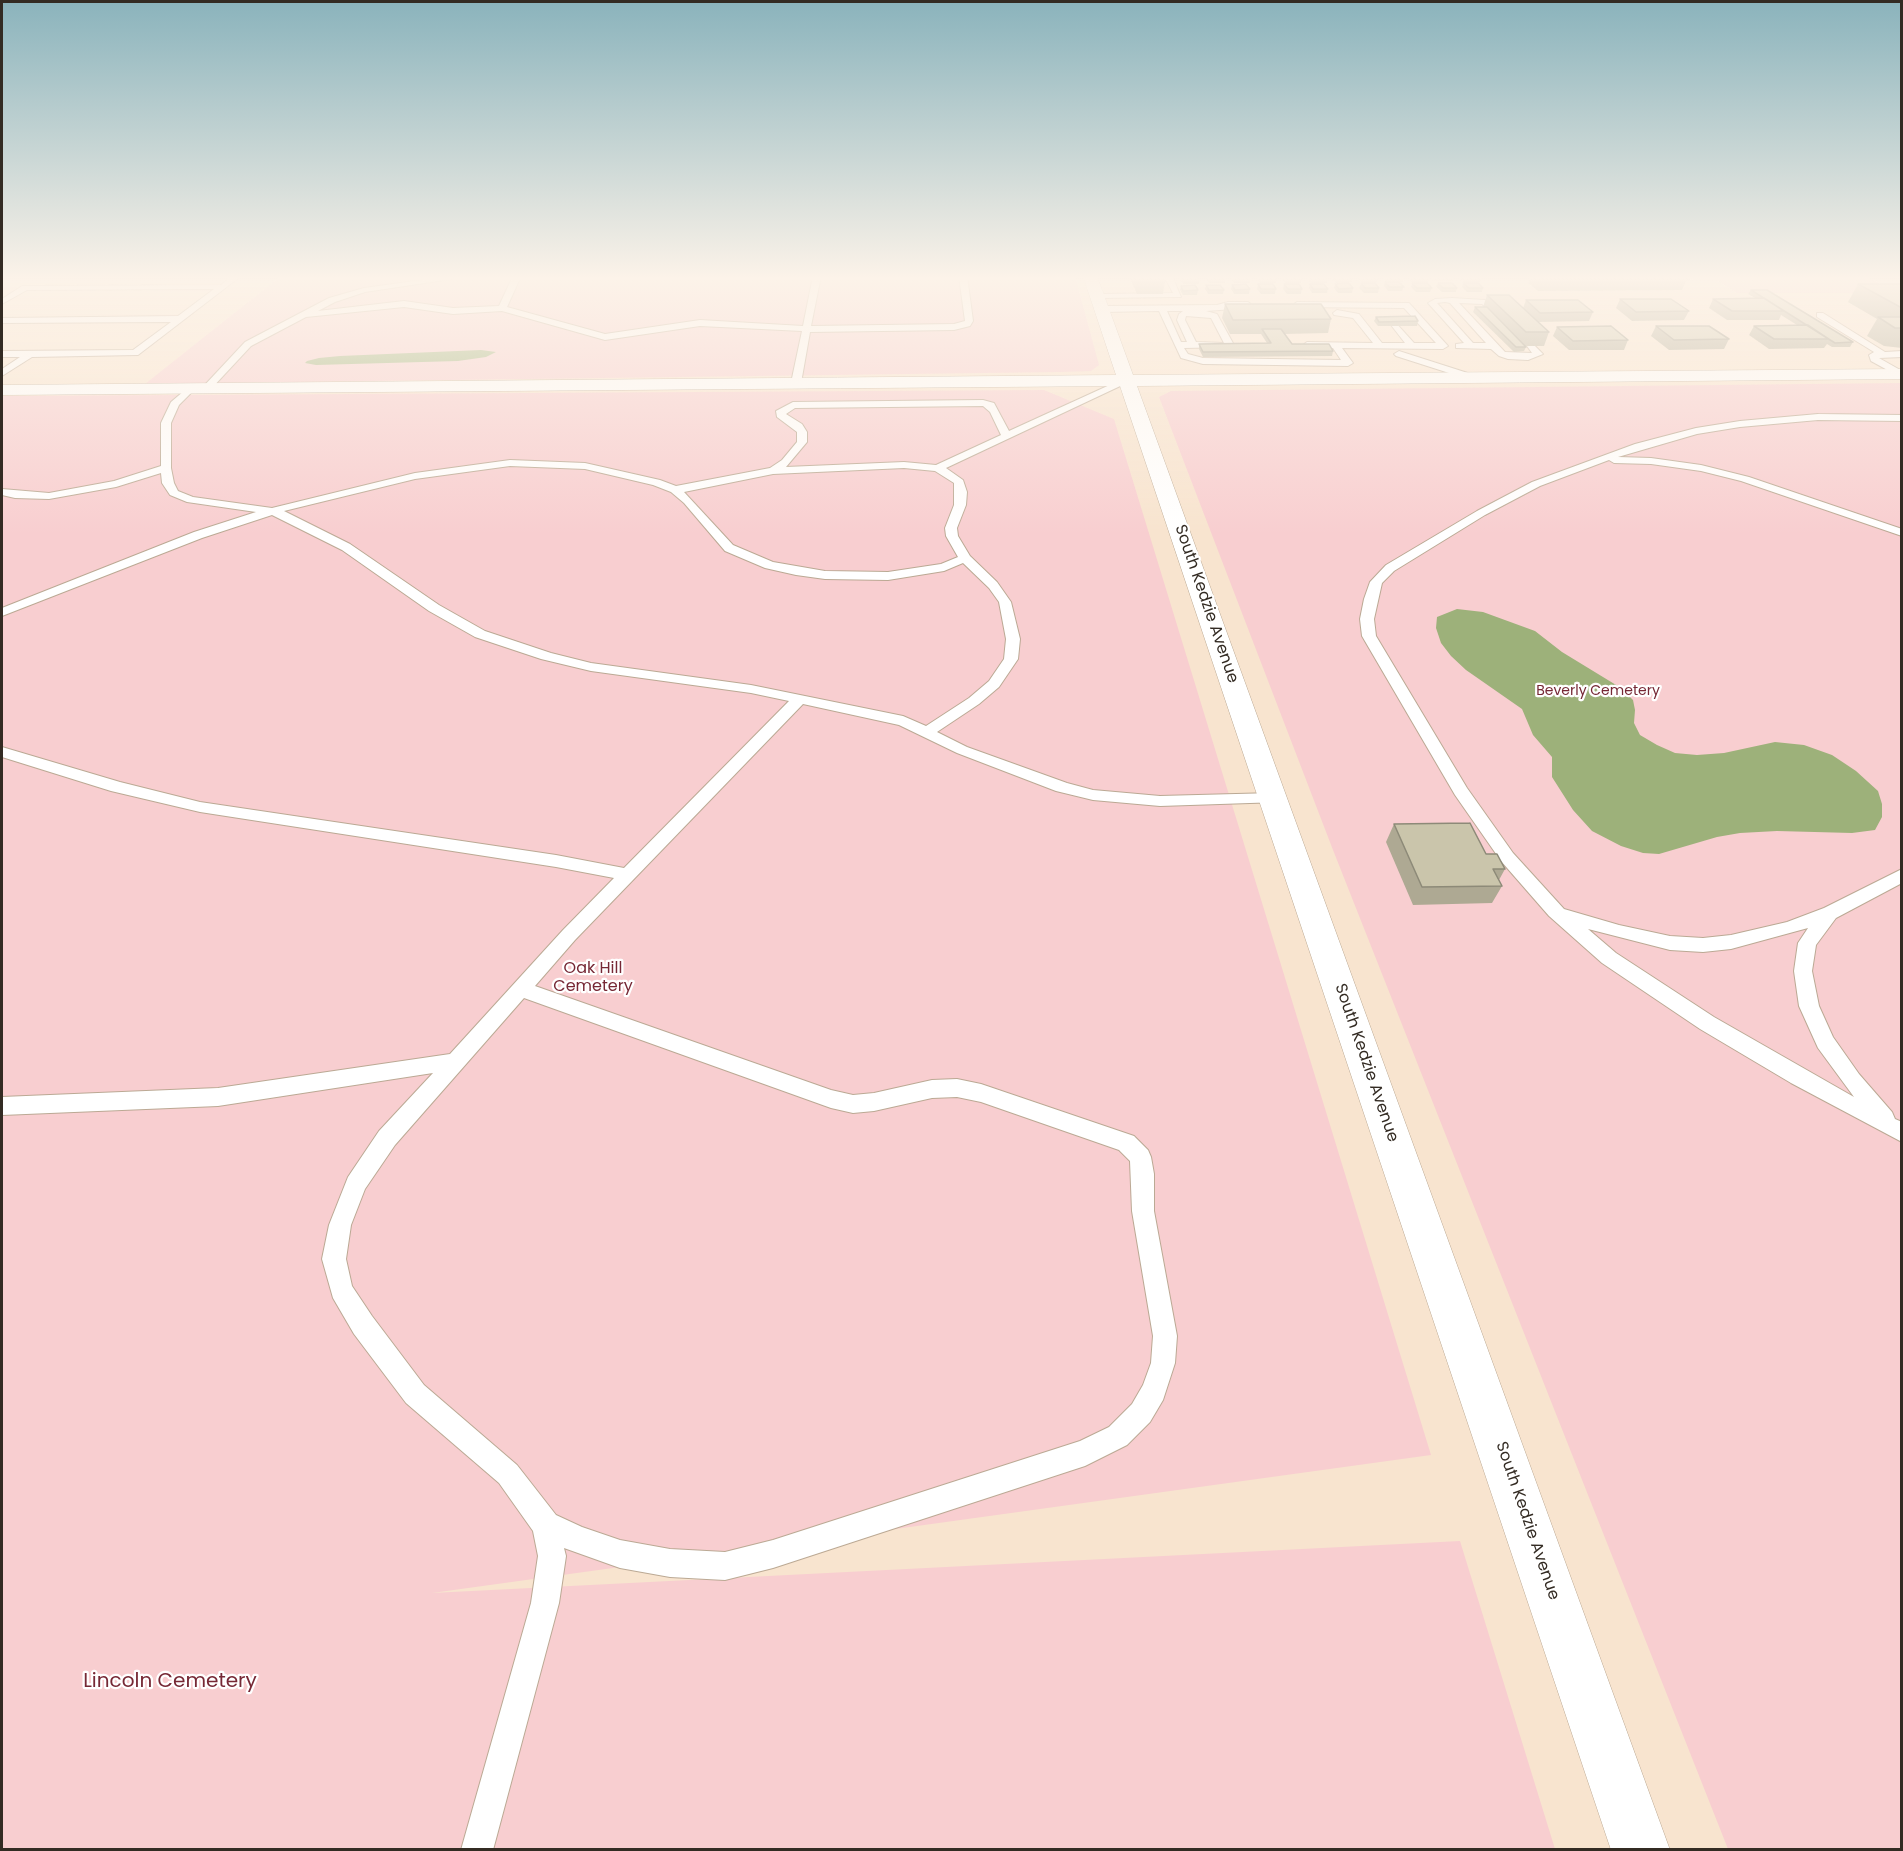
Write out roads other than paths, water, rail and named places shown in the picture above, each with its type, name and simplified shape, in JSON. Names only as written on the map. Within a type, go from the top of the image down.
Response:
[{"type":"street","name":"South Kedzie Avenue","points":[[1121,362],[1641,1850]]},
{"type":"street","points":[[2,390],[1901,375]]},
{"type":"lane","points":[[2,373],[18,362]]},
{"type":"lane","points":[[228,362],[169,413],[166,423],[166,468],[168,483],[174,493],[191,500],[272,511],[346,548],[434,608],[480,634],[546,656],[591,667],[706,682],[867,712],[903,721],[962,750],[1062,787],[1093,795],[1160,801],[1274,798]]},
{"type":"lane","points":[[796,383],[800,362]]},
{"type":"lane","points":[[1405,362],[1416,378]]},
{"type":"lane","points":[[1430,362],[1474,378]]},
{"type":"lane","points":[[1880,362],[1901,375]]},
{"type":"lane","points":[[937,468],[1128,381]]},
{"type":"lane","points":[[773,471],[786,462],[802,442],[802,432],[798,426],[781,415],[781,411],[793,405],[983,403],[990,405],[995,412],[1007,437]]},
{"type":"lane","points":[[1897,1130],[1798,1077],[1707,1023],[1609,958],[1555,911],[1508,858],[1461,791],[1369,636],[1367,619],[1370,599],[1376,582],[1390,568],[1481,513],[1536,484],[1639,446],[1678,447],[1707,429],[1786,418],[1853,416],[1902,418]]},
{"type":"lane","points":[[1678,447],[1701,468]]},
{"type":"lane","points":[[1600,460],[1651,461],[1701,468],[1802,497],[1902,533]]},
{"type":"lane","points":[[2,612],[198,535],[272,511],[415,476],[475,466],[510,464],[585,466],[623,473],[675,490],[700,513],[729,548],[769,565],[796,571],[825,575],[888,576],[944,567],[965,558]]},
{"type":"lane","points":[[675,490],[773,471],[904,465],[937,468],[950,474],[959,482],[962,492],[960,505],[951,528],[952,536],[965,558],[993,585],[1005,602],[1013,639],[1011,658],[994,684],[927,732]]},
{"type":"lane","points":[[2,492],[32,497],[49,496],[116,484],[166,468]]},
{"type":"lane","points":[[477,1850],[545,1603],[552,1556],[546,1525],[508,1474],[415,1394],[363,1325],[341,1290],[334,1258],[340,1225],[357,1184],[387,1138],[521,989],[628,875],[799,700]]},
{"type":"lane","points":[[2,752],[117,787],[200,807],[556,861],[628,875]]},
{"type":"lane","points":[[1555,911],[1619,932],[1670,943],[1703,945],[1731,942],[1790,928],[1830,913],[1902,875]]},
{"type":"lane","points":[[1830,913],[1807,943],[1803,971],[1809,1006],[1825,1042],[1845,1070],[1897,1130]]},
{"type":"lane","points":[[521,989],[831,1100],[853,1104],[874,1102],[932,1089],[957,1088],[981,1093],[1126,1143],[1140,1157],[1142,1166],[1143,1210],[1165,1335],[1163,1364],[1154,1391],[1141,1413],[1118,1436],[1085,1454],[773,1554],[725,1566],[670,1563],[620,1554],[578,1540],[546,1525]]},
{"type":"lane","points":[[2,1106],[218,1096],[456,1060]]},
{"type":"park label","name":"Beverly Cemetery","points":[[1598,691]]},
{"type":"park label","name":"Oak Hill Cemetery","points":[[593,978]]},
{"type":"park label","name":"Lincoln Cemetery","points":[[170,1682]]}]
